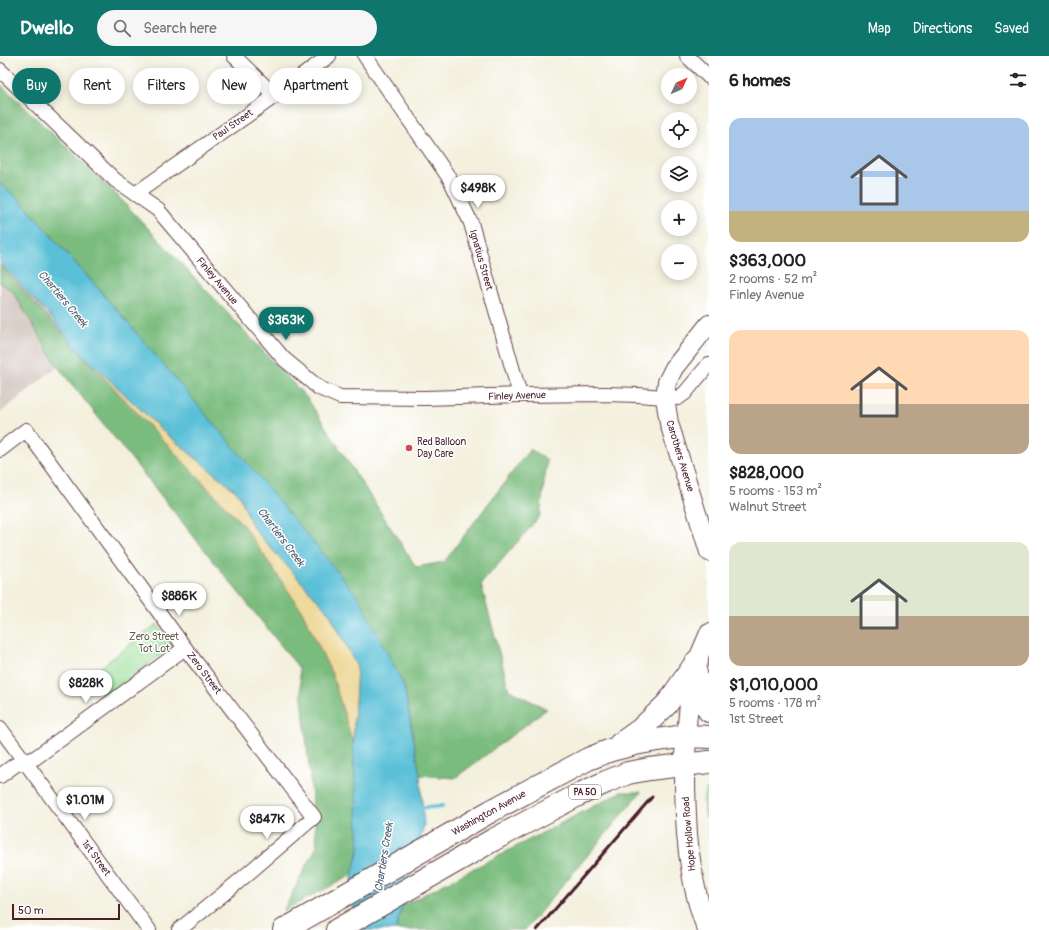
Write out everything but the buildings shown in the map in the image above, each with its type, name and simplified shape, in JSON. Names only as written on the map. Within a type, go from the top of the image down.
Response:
[{"type":"main road","points":[[697,667],[700,692],[709,711]]},
{"type":"main road","points":[[611,750],[641,729],[658,714],[697,667]]},
{"type":"main road","name":"Washington Avenue","points":[[284,930],[491,811],[588,760],[611,750],[635,744],[686,736],[709,737]]},
{"type":"main road","name":"Hope Hollow Road","points":[[686,736],[684,764],[689,855],[694,883],[708,930]]},
{"type":"main road","name":"PA 50","points":[[337,930],[493,840],[578,795],[606,782],[628,773],[684,764],[709,762]]},
{"type":"street","points":[[234,56],[269,90]]},
{"type":"street","name":"Paul Street","points":[[313,68],[329,56]]},
{"type":"street","name":"Ignatius Street","points":[[365,56],[450,179],[471,223],[520,395]]},
{"type":"street","points":[[687,56],[709,77]]},
{"type":"street","name":"Finley Avenue","points":[[0,70],[115,180],[158,210],[284,359],[319,388],[340,397],[425,398],[520,395],[638,395],[678,398],[685,393],[709,364]]},
{"type":"street","name":"Paul Street","points":[[136,194],[269,100]]},
{"type":"street","name":"Carothers Avenue","points":[[709,324],[674,368],[667,382],[665,398],[669,423],[709,552]]},
{"type":"street","name":"Zero Street","points":[[0,450],[26,430],[186,648],[314,817],[179,930]]},
{"type":"street","points":[[686,736],[690,692],[709,633]]},
{"type":"street","points":[[0,776],[15,765],[35,758],[186,648]]},
{"type":"street","name":"1st Street","points":[[0,728],[149,930]]},
{"type":"shaded area","points":[[0,263],[51,317],[78,350],[0,413]]},
{"type":"green space","points":[[0,84],[12,95],[12,104],[21,104],[116,194],[307,398],[416,567],[444,562],[530,449],[547,460],[540,516],[481,584],[509,690],[547,709],[455,778],[420,775],[404,686],[118,311],[17,197],[0,184]]},
{"type":"green space","points":[[0,265],[244,526],[302,611],[332,674],[353,743],[359,849],[352,875],[283,911],[317,846],[299,668],[58,367],[13,292],[0,283]]},
{"type":"green space","name":"Zero Street Tot Lot","points":[[157,624],[173,645],[106,697],[89,676]]},
{"type":"green space","points":[[709,787],[709,819],[706,818],[703,802],[704,794]]},
{"type":"green space","points":[[621,792],[641,792],[525,930],[396,930],[402,906]]},
{"type":"sand","points":[[78,350],[163,431],[239,494],[253,528],[330,614],[357,667],[353,743],[332,674],[302,611],[244,526]]},
{"type":"water","name":"Chartiers Creek","points":[[0,184],[17,197],[118,311],[260,478],[359,598],[404,686],[420,775],[424,825],[396,930],[353,930],[352,875],[359,849],[353,743],[357,667],[330,614],[253,528],[239,494],[163,431],[78,350],[51,317],[0,263]]},
{"type":"waterway","points":[[417,808],[442,806]]},
{"type":"railway","points":[[537,930],[652,797]]},
{"type":"place","name":"Red Balloon Day Care","points":[[409,448]]}]
